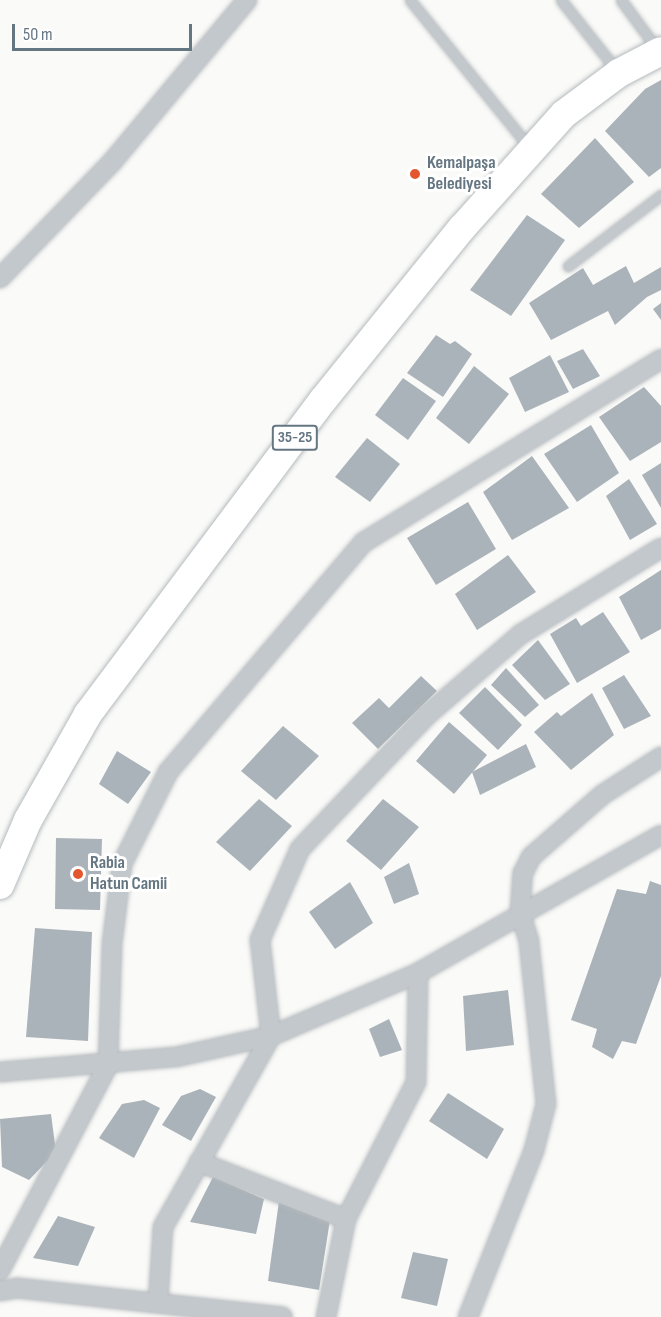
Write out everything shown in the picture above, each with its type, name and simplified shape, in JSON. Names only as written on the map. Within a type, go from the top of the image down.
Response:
[{"type":"main road","name":"35-25","points":[[0,885],[54,770],[111,682],[323,400],[462,228],[564,114],[619,73],[660,51]]},
{"type":"street","points":[[0,278],[112,162],[247,0]]},
{"type":"street","points":[[0,1270],[108,1065],[112,944],[122,864],[168,772],[364,542],[656,362],[661,379]]},
{"type":"street","points":[[158,1302],[163,1227],[271,1035],[260,940],[300,849],[426,716],[521,634],[661,548]]},
{"type":"street","points":[[468,1317],[534,1150],[546,1104],[529,941],[520,912],[518,893],[531,857],[602,795],[661,757]]},
{"type":"street","points":[[0,1072],[176,1058],[271,1035],[418,973],[520,912],[661,835]]},
{"type":"street","points":[[326,1317],[346,1219],[416,1082],[418,973]]},
{"type":"street","points":[[199,1162],[346,1219]]},
{"type":"street","points":[[0,1291],[17,1288],[282,1317]]},
{"type":"lane","points":[[410,0],[531,150]]},
{"type":"lane","points":[[561,0],[619,73]]},
{"type":"lane","points":[[621,0],[660,51]]},
{"type":"lane","points":[[568,266],[661,195]]},
{"type":"building","points":[[661,80],[661,168],[649,177],[605,131],[645,89]]},
{"type":"building","points":[[595,138],[634,182],[579,228],[541,194]]},
{"type":"building","points":[[527,215],[565,240],[511,316],[470,290]]},
{"type":"building","points":[[626,266],[634,283],[661,267],[661,290],[647,297],[615,325],[608,311],[551,340],[529,303],[583,268],[593,285]]},
{"type":"building","points":[[661,303],[661,320],[653,309]]},
{"type":"building","points":[[436,335],[450,344],[455,341],[472,354],[443,397],[407,373]]},
{"type":"building","points":[[583,349],[600,376],[573,389],[557,361]]},
{"type":"building","points":[[550,355],[569,392],[525,412],[509,378]]},
{"type":"building","points":[[474,366],[509,394],[469,444],[436,418]]},
{"type":"building","points":[[403,378],[436,401],[408,440],[375,415]]},
{"type":"building","points":[[644,387],[661,406],[661,442],[630,461],[599,417]]},
{"type":"building","points":[[591,425],[619,473],[577,502],[544,454]]},
{"type":"building","points":[[367,438],[400,464],[370,502],[335,477]]},
{"type":"building","points":[[532,456],[569,508],[512,540],[483,492]]},
{"type":"building","points":[[661,463],[661,508],[642,475]]},
{"type":"building","points":[[629,479],[657,524],[630,540],[606,496]]},
{"type":"building","points":[[468,502],[496,549],[436,585],[407,538]]},
{"type":"building","points":[[508,555],[536,592],[477,630],[455,594]]},
{"type":"building","points":[[661,570],[661,629],[641,640],[619,597]]},
{"type":"building","points":[[603,612],[630,652],[577,683],[550,634],[576,618],[581,626]]},
{"type":"building","points":[[538,640],[570,684],[545,700],[512,665]]},
{"type":"building","points":[[506,668],[539,705],[525,717],[491,685]]},
{"type":"building","points":[[624,675],[651,716],[624,729],[602,688]]},
{"type":"building","points":[[421,676],[437,691],[378,749],[352,723],[379,698],[389,708]]},
{"type":"building","points":[[485,687],[522,725],[498,750],[459,713]]},
{"type":"building","points":[[592,693],[614,735],[571,770],[534,732],[557,712],[561,716]]},
{"type":"building","points":[[449,722],[487,755],[454,794],[416,761]]},
{"type":"building","points":[[283,726],[319,756],[276,800],[241,771]]},
{"type":"building","points":[[526,744],[536,767],[480,795],[472,772]]},
{"type":"building","points":[[117,751],[151,772],[128,804],[99,784]]},
{"type":"building","points":[[259,799],[292,826],[250,871],[216,842]]},
{"type":"building","points":[[383,799],[419,827],[381,870],[346,841]]},
{"type":"building","name":"Rabia Hatun Camii","points":[[56,838],[102,839],[100,910],[55,909]]},
{"type":"building","points":[[409,863],[419,894],[394,904],[384,877]]},
{"type":"building","points":[[650,881],[661,885],[661,976],[636,1044],[622,1041],[613,1059],[592,1047],[597,1029],[571,1020],[617,889],[646,894]]},
{"type":"building","points":[[350,882],[373,923],[335,949],[309,912]]},
{"type":"building","points":[[35,928],[92,932],[88,1041],[26,1037]]},
{"type":"building","points":[[508,990],[514,1045],[466,1051],[463,996]]},
{"type":"building","points":[[389,1019],[402,1050],[380,1057],[369,1029]]},
{"type":"building","points":[[200,1089],[216,1097],[191,1141],[162,1125],[181,1096]]},
{"type":"building","points":[[448,1093],[504,1129],[487,1159],[429,1121]]},
{"type":"building","points":[[144,1100],[160,1108],[134,1158],[99,1138],[122,1104]]},
{"type":"building","points":[[51,1114],[56,1152],[29,1180],[2,1167],[0,1119]]},
{"type":"building","points":[[213,1177],[264,1199],[256,1234],[190,1222]]},
{"type":"building","points":[[279,1201],[330,1220],[319,1290],[268,1281]]},
{"type":"building","points":[[58,1216],[95,1227],[78,1266],[33,1258]]},
{"type":"building","points":[[413,1252],[448,1259],[437,1306],[401,1298]]},
{"type":"place","name":"Kemalpaşa Belediyesi","points":[[415,174]]},
{"type":"place","name":"Rabia Hatun Camii","points":[[78,874]]}]
